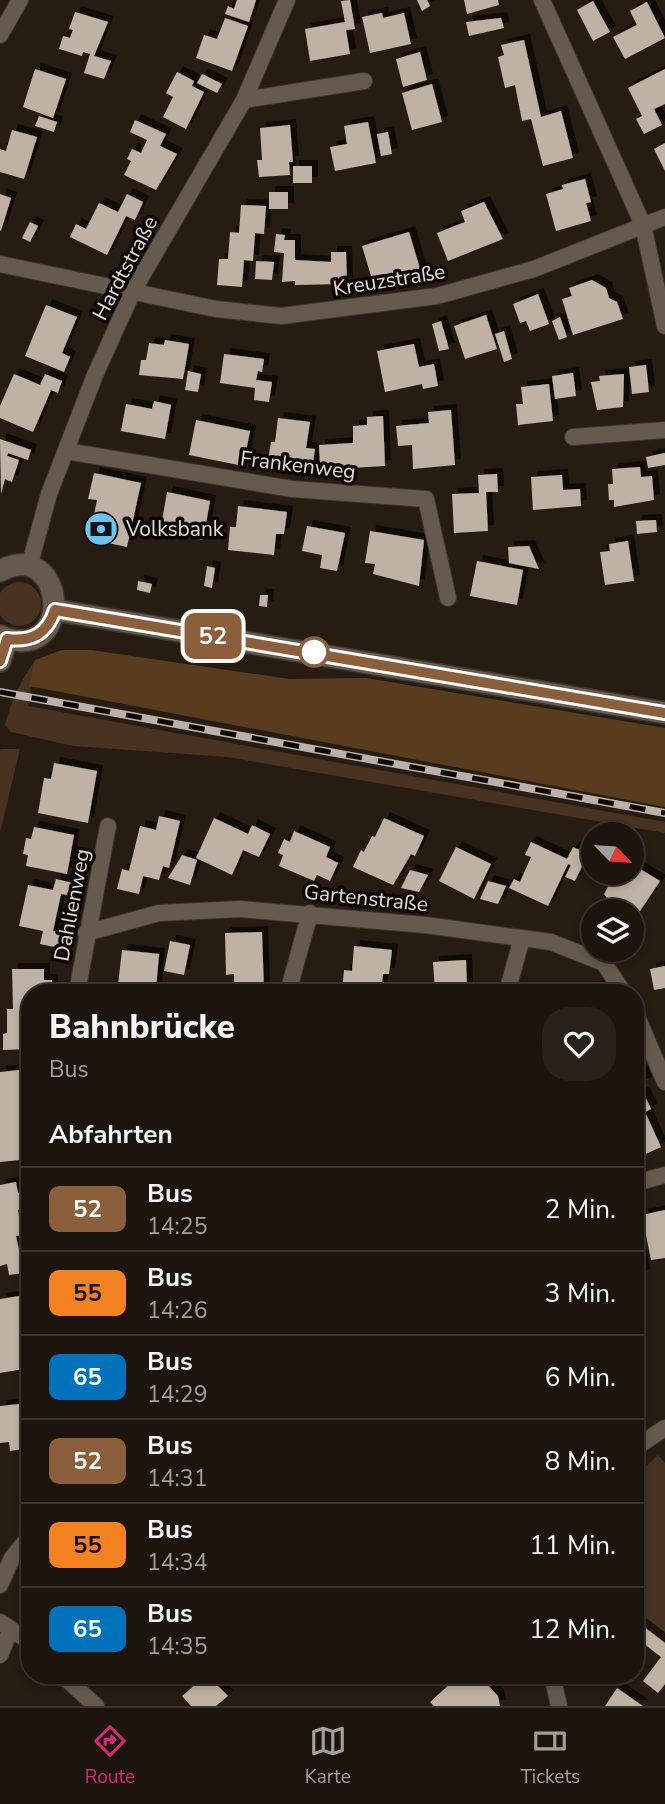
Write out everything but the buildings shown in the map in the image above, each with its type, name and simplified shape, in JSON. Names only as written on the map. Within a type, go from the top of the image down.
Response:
[{"type":"street","points":[[0,36],[20,0]]},
{"type":"street","name":"Hardtstraße","points":[[29,567],[48,494],[132,291],[244,100],[287,0]]},
{"type":"street","points":[[542,0],[643,225],[665,326]]},
{"type":"street","points":[[244,100],[364,81]]},
{"type":"street","name":"Kreuzstraße","points":[[0,264],[216,309],[281,316],[437,296],[534,269],[665,217]]},
{"type":"street","points":[[573,437],[665,429]]},
{"type":"street","name":"Frankenweg","points":[[66,451],[292,489],[426,499],[448,597]]},
{"type":"street","points":[[0,571],[15,566],[29,567],[46,577],[52,587],[55,610],[44,631],[34,637],[23,640],[4,637],[0,661]]},
{"type":"street","points":[[55,610],[665,713]]},
{"type":"street","name":"Dahlienweg","points":[[78,984],[108,827]]},
{"type":"street","name":"Gartenstraße","points":[[86,933],[159,913],[240,909],[310,914],[551,942],[604,963],[618,984]]},
{"type":"street","points":[[290,984],[310,914]]},
{"type":"street","points":[[509,984],[522,938]]},
{"type":"street","points":[[644,1033],[665,1082]]},
{"type":"street","points":[[644,1181],[665,1175]]},
{"type":"street","points":[[644,1442],[665,1428]]},
{"type":"street","points":[[0,1585],[12,1558],[21,1547]]},
{"type":"street","points":[[0,1655],[6,1626],[21,1636]]},
{"type":"street","points":[[72,1684],[96,1706]]},
{"type":"street","points":[[554,1684],[559,1706]]},
{"type":"shaded area","points":[[10,583],[28,583],[40,595],[40,613],[28,625],[10,625],[-1,614],[-1,594]]},
{"type":"shaded area","points":[[62,650],[91,650],[289,679],[366,678],[665,728],[665,807],[29,686],[35,660]]},
{"type":"shaded area","points":[[35,660],[28,706],[665,822],[665,833],[644,829],[644,822],[602,822],[227,757],[73,746],[11,732],[5,725],[21,683]]},
{"type":"shaded area","points":[[20,749],[0,833],[0,750]]},
{"type":"shaded area","points":[[658,1455],[665,1463],[665,1643],[644,1627],[644,1468]]},
{"type":"railway","points":[[0,692],[665,813]]},
{"type":"bus line","name":"52","points":[[0,661],[7,639],[23,640],[44,631],[55,610],[583,697],[665,713]]},
{"type":"place","name":"Volksbank","points":[[101,529]]}]
